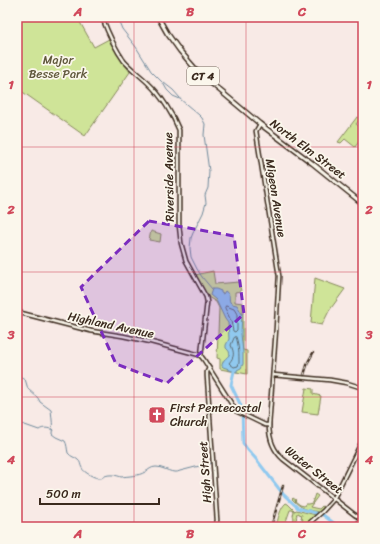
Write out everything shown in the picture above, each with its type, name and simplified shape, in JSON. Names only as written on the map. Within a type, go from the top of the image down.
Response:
[{"type":"main road","name":"CT 4","points":[[158,17],[167,34],[180,52],[199,73],[260,124]]},
{"type":"main road","name":"North Elm Street","points":[[260,124],[314,164],[363,204]]},
{"type":"main road","points":[[361,527],[363,511]]},
{"type":"street","name":"Riverside Avenue","points":[[102,17],[113,45],[125,62],[157,92],[179,130],[179,225],[181,243],[186,261],[207,302],[201,356]]},
{"type":"street","name":"Migeon Avenue","points":[[260,124],[256,131],[279,276],[269,425]]},
{"type":"street","name":"Highland Avenue","points":[[17,312],[91,330],[151,342],[201,356]]},
{"type":"street","points":[[201,356],[236,412],[269,425]]},
{"type":"street","name":"High Street","points":[[209,368],[207,376],[217,520],[216,527]]},
{"type":"street","points":[[273,375],[330,380],[363,388]]},
{"type":"street","name":"Water Street","points":[[269,425],[271,441],[278,455],[362,519]]},
{"type":"street","points":[[305,527],[323,511],[334,498],[363,439]]},
{"type":"highlighted area","points":[[149,221],[234,236],[244,314],[167,383],[116,364],[81,287]]},
{"type":"green space","name":"Major Besse Park","points":[[17,17],[77,17],[94,47],[109,39],[130,72],[85,136],[17,88]]},
{"type":"green space","points":[[357,117],[360,119],[356,124],[363,130],[363,136],[355,147],[345,139],[341,143],[338,142]]},
{"type":"green space","points":[[151,231],[161,234],[160,242],[149,240]]},
{"type":"green space","points":[[213,271],[215,284],[239,282],[241,291],[235,292],[235,302],[243,303],[243,350],[247,351],[247,374],[220,369],[220,359],[217,358],[219,308],[216,302],[208,297],[195,275]]},
{"type":"green space","points":[[315,278],[345,289],[329,311],[322,325],[311,323]]},
{"type":"green space","points":[[306,388],[313,389],[313,394],[321,396],[318,414],[302,412]]},
{"type":"green space","points":[[315,494],[318,496],[310,507],[319,509],[322,506],[325,508],[320,512],[311,511],[304,508],[299,505],[292,499],[293,498],[300,505],[304,506],[305,504],[312,503]]},
{"type":"green space","points":[[286,503],[295,511],[316,515],[303,527],[298,527],[300,525],[299,523],[301,522],[300,521],[303,519],[301,518],[302,515],[299,513],[296,514],[297,518],[294,521],[295,525],[292,525],[294,511],[290,510],[284,527],[276,527],[278,517]]},
{"type":"water","points":[[212,289],[221,291],[223,294],[225,291],[229,295],[230,302],[237,305],[242,314],[241,334],[243,364],[237,372],[222,366],[229,353],[226,348],[229,339],[228,323],[216,300],[210,295]]},
{"type":"waterway","points":[[117,17],[122,29],[136,47],[151,71],[173,96],[180,99],[199,115],[205,124],[204,135],[209,171],[208,188],[205,195],[206,203],[191,238],[190,248],[191,257],[197,269],[212,289]]},
{"type":"waterway","points":[[164,83],[180,98]]},
{"type":"waterway","points":[[234,371],[231,385],[242,408],[243,443],[247,449],[283,494],[298,508],[323,515],[339,527]]},
{"type":"waterway","points":[[17,375],[25,379],[28,389],[38,398],[40,402],[51,410],[52,434],[65,441],[68,453],[79,461],[83,470],[93,476],[98,478],[109,475],[121,477],[133,476],[156,467],[177,472],[211,463]]},
{"type":"waterway","points":[[17,426],[22,424],[39,430],[42,428],[53,430]]},
{"type":"railway","points":[[304,375],[308,362],[313,353]]},
{"type":"railway","points":[[271,527],[283,486]]},
{"type":"place","name":"First Pentecostal Church","points":[[157,415]]}]
